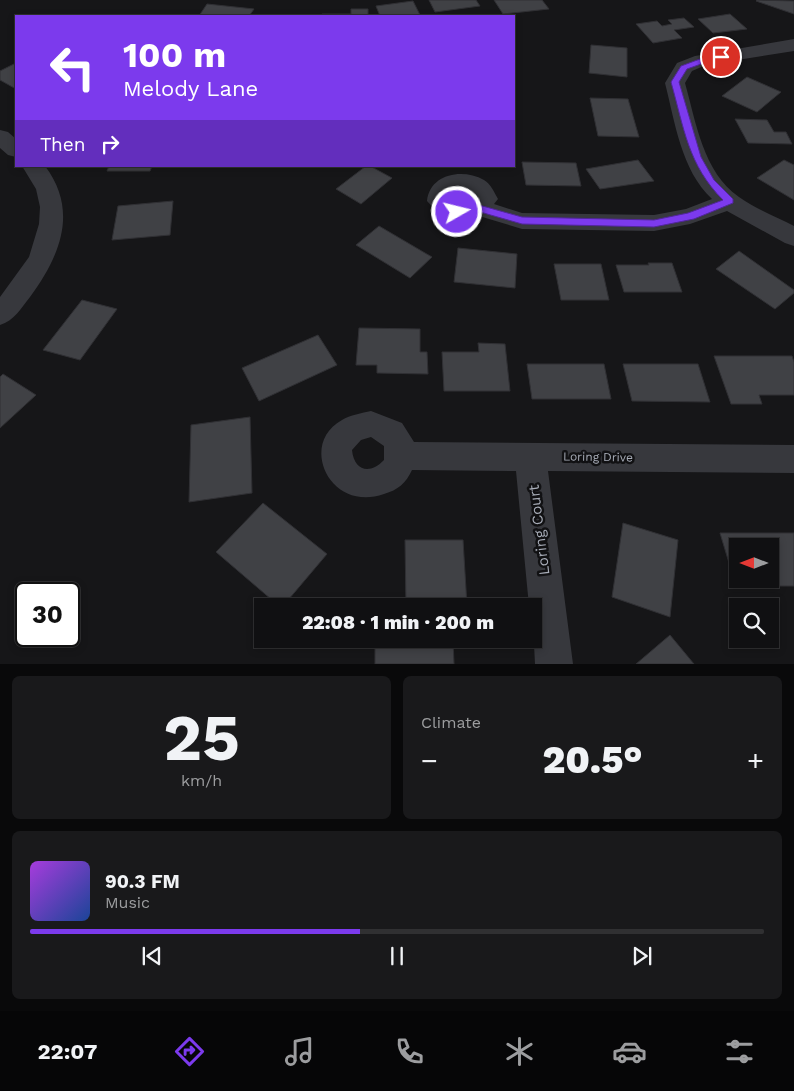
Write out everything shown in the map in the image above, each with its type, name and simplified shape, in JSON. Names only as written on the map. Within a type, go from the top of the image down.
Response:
[{"type":"street","points":[[794,45],[702,60],[684,67],[675,82],[696,157],[711,182],[729,201],[794,237]]},
{"type":"street","points":[[0,315],[27,283],[46,249],[53,215],[48,187],[34,167]]},
{"type":"street","points":[[479,208],[522,221],[654,223],[690,216],[729,201]]},
{"type":"street","name":"Loring Drive","points":[[401,456],[794,459]]},
{"type":"street","name":"Loring Court","points":[[530,456],[554,664]]},
{"type":"building","points":[[429,0],[476,0],[480,6],[435,12]]},
{"type":"building","points":[[494,0],[542,0],[549,9],[503,14]]},
{"type":"building","points":[[413,1],[420,15],[380,15],[376,6]]},
{"type":"building","points":[[756,1],[794,1],[794,14]]},
{"type":"building","points":[[207,4],[254,9],[250,15],[200,15]]},
{"type":"building","points":[[351,9],[368,9],[368,15],[322,15],[322,14],[351,14]]},
{"type":"building","points":[[730,14],[747,29],[713,33],[698,19]]},
{"type":"building","points":[[684,18],[694,27],[674,30],[682,38],[653,43],[636,24],[657,21],[662,26],[672,24],[668,20]]},
{"type":"building","points":[[591,45],[627,48],[627,77],[589,73]]},
{"type":"building","points":[[15,64],[15,88],[0,80],[0,71]]},
{"type":"building","points":[[747,77],[781,92],[757,112],[722,96]]},
{"type":"building","points":[[590,98],[628,99],[639,137],[598,136]]},
{"type":"building","points":[[735,119],[767,120],[774,132],[786,132],[792,144],[748,143]]},
{"type":"building","points":[[638,160],[654,181],[600,189],[586,169]]},
{"type":"building","points":[[784,160],[794,165],[794,200],[757,178]]},
{"type":"building","points":[[522,162],[576,163],[581,186],[526,185]]},
{"type":"building","points":[[109,167],[152,167],[150,171],[107,171]]},
{"type":"building","points":[[365,167],[372,167],[392,178],[361,204],[336,189]]},
{"type":"building","points":[[173,201],[170,235],[112,240],[118,206]]},
{"type":"building","points":[[379,226],[432,257],[410,278],[356,245]]},
{"type":"building","points":[[458,248],[517,254],[515,288],[454,282]]},
{"type":"building","points":[[739,251],[794,290],[794,293],[775,309],[716,269]]},
{"type":"building","points":[[648,263],[672,263],[682,292],[624,292],[616,265],[649,265]]},
{"type":"building","points":[[554,264],[601,264],[609,300],[561,300]]},
{"type":"building","points":[[82,300],[117,309],[80,360],[43,350]]},
{"type":"building","points":[[359,328],[420,329],[420,352],[427,352],[428,374],[377,373],[377,365],[356,365]]},
{"type":"building","points":[[318,335],[337,365],[259,401],[242,368]]},
{"type":"building","points":[[478,343],[505,344],[510,391],[444,391],[442,352],[479,352]]},
{"type":"building","points":[[714,356],[792,356],[794,362],[794,395],[759,395],[762,404],[731,404]]},
{"type":"building","points":[[527,364],[604,364],[611,399],[532,399]]},
{"type":"building","points":[[623,364],[698,364],[710,402],[632,401]]},
{"type":"building","points":[[3,374],[36,395],[0,428],[0,377]]},
{"type":"building","points":[[250,417],[252,493],[189,502],[191,425]]},
{"type":"building","points":[[263,503],[327,554],[290,598],[270,598],[216,552]]},
{"type":"building","points":[[623,523],[678,540],[670,617],[612,597]]},
{"type":"building","points":[[720,533],[794,533],[794,586],[779,586],[779,538],[729,538],[729,563]]},
{"type":"building","points":[[405,540],[463,540],[467,598],[406,598]]},
{"type":"building","points":[[670,635],[694,664],[636,664]]},
{"type":"building","points":[[375,648],[453,648],[454,664],[375,664]]},
{"type":"route","points":[[457,212],[473,211],[479,208],[522,221],[654,223],[690,216],[729,201],[711,182],[696,157],[675,82],[684,67],[702,60],[721,57]]}]
